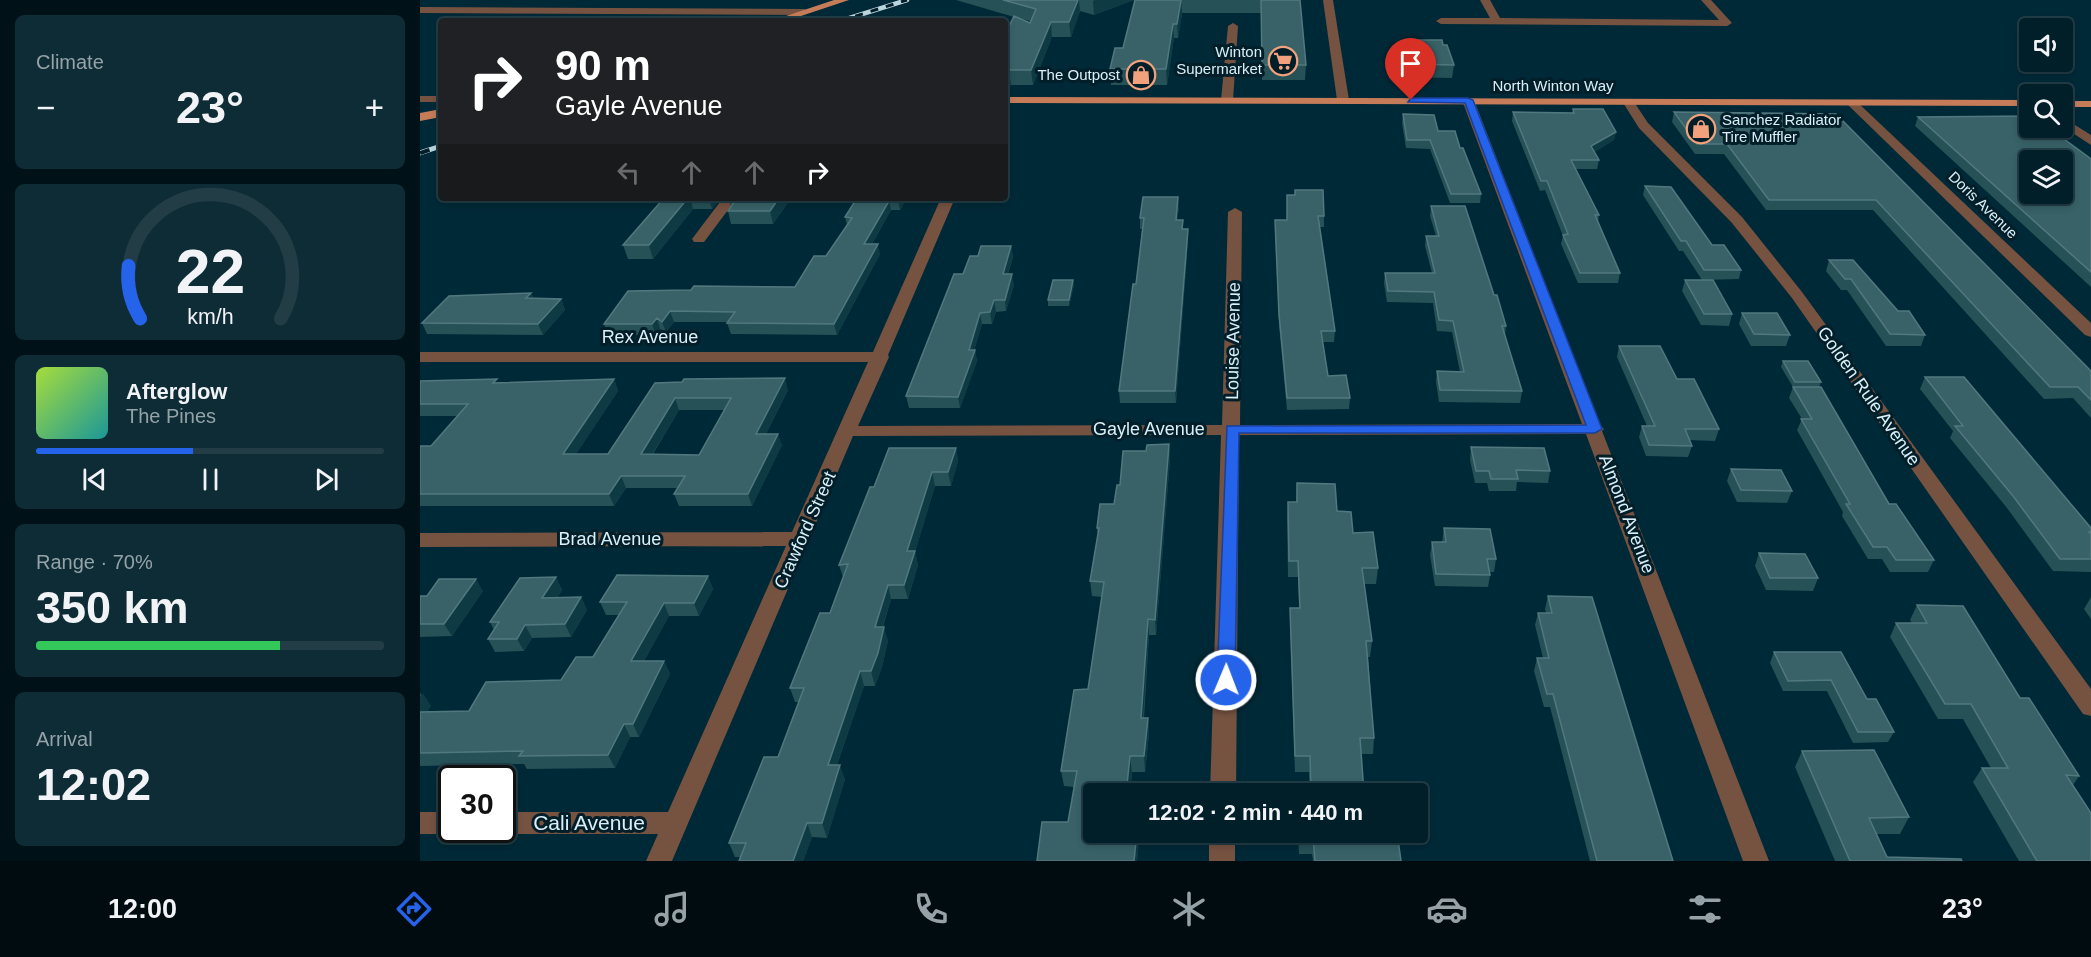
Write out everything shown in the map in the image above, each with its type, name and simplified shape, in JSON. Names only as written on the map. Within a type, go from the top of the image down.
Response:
[{"type":"main road","points":[[785,18],[844,0]]},
{"type":"main road","name":"North Winton Way","points":[[1008,100],[2019,103]]},
{"type":"main road","points":[[2073,104],[2091,104]]},
{"type":"main road","points":[[420,117],[438,114]]},
{"type":"street","points":[[1328,0],[1343,100]]},
{"type":"street","points":[[1485,0],[1496,21]]},
{"type":"street","points":[[1441,21],[1727,22],[1706,0]]},
{"type":"street","points":[[420,10],[804,12]]},
{"type":"street","points":[[1227,100],[1233,26]]},
{"type":"street","points":[[420,99],[438,99]]},
{"type":"street","name":"Almond Avenue","points":[[1468,100],[1595,429],[1756,861]]},
{"type":"street","name":"Golden Rule Avenue","points":[[1628,101],[1644,125],[1737,220],[1797,295],[2091,707]]},
{"type":"street","name":"Doris Avenue","points":[[1851,102],[2091,332]]},
{"type":"street","points":[[2073,128],[2091,141]]},
{"type":"street","points":[[699,239],[728,201]]},
{"type":"street","name":"Crawford Street","points":[[659,861],[881,357],[947,201]]},
{"type":"street","name":"Louise Avenue","points":[[1223,783],[1235,212]]},
{"type":"street","name":"Rex Avenue","points":[[420,357],[881,357]]},
{"type":"street","name":"Gayle Avenue","points":[[848,431],[1595,429]]},
{"type":"street","name":"Brad Avenue","points":[[420,540],[801,539]]},
{"type":"street","points":[[420,823],[438,823]]},
{"type":"street","name":"Cali Avenue","points":[[516,823],[676,823]]},
{"type":"street","points":[[1222,843],[1222,861]]},
{"type":"building","points":[[1003,0],[1078,0],[1069,22],[1051,22],[1031,70],[1008,72],[1008,29],[1014,16],[1030,23],[1036,9]]},
{"type":"building","points":[[1135,0],[1181,0],[1177,24],[1173,24],[1166,69],[1110,69],[1115,48],[1123,48]]},
{"type":"building","points":[[1261,0],[1300,0],[1306,65],[1262,65]]},
{"type":"building","points":[[1408,40],[1442,40],[1443,45],[1447,45],[1454,65],[1402,64],[1397,45]]},
{"type":"building","points":[[1573,109],[1603,109],[1616,132],[1591,146],[1599,160],[1571,160],[1599,215],[1595,215],[1620,273],[1580,273],[1563,235],[1568,234],[1547,181],[1541,181],[1513,112],[1574,113]]},
{"type":"building","points":[[1674,112],[1836,114],[2091,371],[2091,400],[2078,387],[2050,387],[1876,200],[1769,200],[1727,144],[1697,144]]},
{"type":"building","points":[[1403,114],[1434,115],[1438,131],[1455,131],[1460,148],[1463,148],[1481,194],[1451,194],[1430,140],[1407,140]]},
{"type":"building","points":[[2019,116],[2019,138],[2063,138],[2091,159],[2091,272],[1918,117]]},
{"type":"building","points":[[1645,186],[1671,187],[1712,245],[1724,245],[1741,270],[1704,270],[1686,241],[1681,241]]},
{"type":"building","points":[[1295,190],[1323,190],[1324,216],[1318,216],[1335,331],[1321,331],[1328,376],[1346,375],[1350,398],[1287,398],[1279,314],[1275,220],[1287,220],[1287,195],[1295,195]]},
{"type":"building","points":[[1143,197],[1178,197],[1176,220],[1183,220],[1182,229],[1188,229],[1175,391],[1119,391],[1133,284],[1136,284],[1144,218],[1140,218]]},
{"type":"building","points":[[661,201],[686,201],[649,245],[623,245]]},
{"type":"building","points":[[735,201],[777,201],[770,211],[728,211]]},
{"type":"building","points":[[855,201],[889,201],[864,244],[878,244],[834,324],[727,323],[735,312],[670,311],[662,322],[657,318],[652,324],[604,324],[628,291],[691,290],[694,286],[795,287],[814,256],[826,256],[852,218],[845,217]]},
{"type":"building","points":[[1431,206],[1465,206],[1494,295],[1497,295],[1506,326],[1502,326],[1522,391],[1440,390],[1437,371],[1464,372],[1453,321],[1439,320],[1434,292],[1388,291],[1385,273],[1435,273],[1426,236],[1439,236]]},
{"type":"building","points":[[981,246],[1011,246],[1003,274],[1012,274],[1005,300],[994,300],[990,312],[980,313],[969,350],[975,350],[958,397],[906,396],[954,274],[963,274],[970,256],[978,256]]},
{"type":"building","points":[[1829,260],[1853,260],[1898,311],[1909,311],[1925,335],[1890,334],[1851,279],[1845,279]]},
{"type":"building","points":[[1053,280],[1073,280],[1069,300],[1048,300]]},
{"type":"building","points":[[1685,280],[1713,280],[1732,314],[1704,314]]},
{"type":"building","points":[[531,293],[526,298],[561,299],[538,324],[422,323],[449,296]]},
{"type":"building","points":[[1742,313],[1777,313],[1790,335],[1754,334]]},
{"type":"building","points":[[1619,346],[1660,346],[1677,379],[1694,379],[1719,429],[1685,429],[1692,446],[1649,445],[1642,426],[1655,426]]},
{"type":"building","points":[[1783,361],[1808,361],[1821,382],[1795,382]]},
{"type":"building","points":[[1925,377],[1964,377],[2091,528],[2089,532],[2091,534],[2091,559],[2060,559],[2013,496],[1955,426],[1963,426]]},
{"type":"building","points":[[785,378],[756,434],[778,434],[748,494],[674,494],[685,476],[621,476],[609,494],[420,494],[420,446],[431,446],[468,404],[420,404],[420,381],[497,379],[493,383],[614,379],[563,454],[608,454],[655,383],[682,382],[684,379]],"holes":[[[675,398],[731,398],[699,455],[641,454]]]},
{"type":"building","points":[[1793,387],[1821,387],[1889,504],[1896,504],[1934,560],[1896,560],[1887,547],[1873,547],[1846,504],[1850,504],[1801,419],[1812,419]]},
{"type":"building","points":[[1169,444],[1155,620],[1148,619],[1141,718],[1148,718],[1144,756],[1130,756],[1127,783],[1083,783],[1083,843],[1136,843],[1134,861],[1037,861],[1042,822],[1068,822],[1077,771],[1061,771],[1074,690],[1088,689],[1104,582],[1090,581],[1099,528],[1097,528],[1100,504],[1114,504],[1117,485],[1120,485],[1123,451],[1146,451],[1147,445]]},
{"type":"building","points":[[1471,447],[1544,448],[1550,471],[1516,470],[1518,479],[1491,479],[1489,471],[1476,471]]},
{"type":"building","points":[[889,448],[956,448],[948,472],[932,472],[907,551],[915,551],[904,585],[888,585],[875,627],[884,627],[878,653],[871,671],[860,671],[828,765],[840,765],[822,823],[807,823],[793,861],[739,861],[746,843],[729,843],[764,757],[778,757],[804,688],[790,688],[820,613],[830,613],[848,564],[839,565],[870,487],[874,487]]},
{"type":"building","points":[[1731,469],[1781,470],[1792,491],[1741,490]]},
{"type":"building","points":[[1297,483],[1335,484],[1337,511],[1351,512],[1353,533],[1373,532],[1378,568],[1362,568],[1372,641],[1366,641],[1374,738],[1360,738],[1363,783],[1311,783],[1310,756],[1295,756],[1290,608],[1300,608],[1298,561],[1289,561],[1288,502],[1297,502]]},
{"type":"building","points":[[1444,528],[1490,529],[1496,559],[1487,559],[1490,575],[1436,574],[1432,542],[1446,542]]},
{"type":"building","points":[[1759,553],[1805,554],[1818,578],[1770,578]]},
{"type":"building","points":[[617,575],[708,576],[694,603],[664,603],[631,661],[664,661],[633,724],[624,724],[608,755],[519,756],[523,751],[420,753],[420,712],[469,711],[486,682],[561,680],[576,657],[593,657],[627,602],[600,602]]},
{"type":"building","points":[[556,577],[542,598],[581,597],[565,624],[525,625],[517,639],[488,639],[499,622],[490,622],[520,578]]},
{"type":"building","points":[[439,579],[476,579],[444,624],[420,624],[420,596],[427,596]]},
{"type":"building","points":[[1548,596],[1592,597],[1673,861],[1597,861],[1553,694],[1547,694],[1537,658],[1549,658],[1538,613],[1552,613]]},
{"type":"building","points":[[1917,605],[1963,606],[2020,698],[2029,698],[2079,776],[2066,775],[2091,813],[2091,861],[2037,861],[1982,768],[2008,768],[1971,704],[1945,704],[1896,623],[1927,623]]},
{"type":"building","points":[[1774,652],[1841,652],[1867,699],[1876,699],[1894,732],[1858,732],[1831,680],[1788,681]]},
{"type":"building","points":[[1874,750],[1909,817],[1869,818],[1887,857],[1961,859],[1962,861],[1850,861],[1802,751]]},
{"type":"building","points":[[1313,843],[1399,843],[1401,861],[1315,861]]},
{"type":"railway","points":[[850,18],[907,0]]},
{"type":"railway","points":[[420,153],[438,147]]},
{"type":"place","name":"Winton Supermarket","points":[[1283,61]]},
{"type":"place","name":"The Outpost","points":[[1141,75]]},
{"type":"place","name":"Sanchez Radiator Tire Muffler","points":[[1701,129]]},
{"type":"route","points":[[1226,680],[1232,429],[1595,429],[1468,100],[1411,100]]}]
